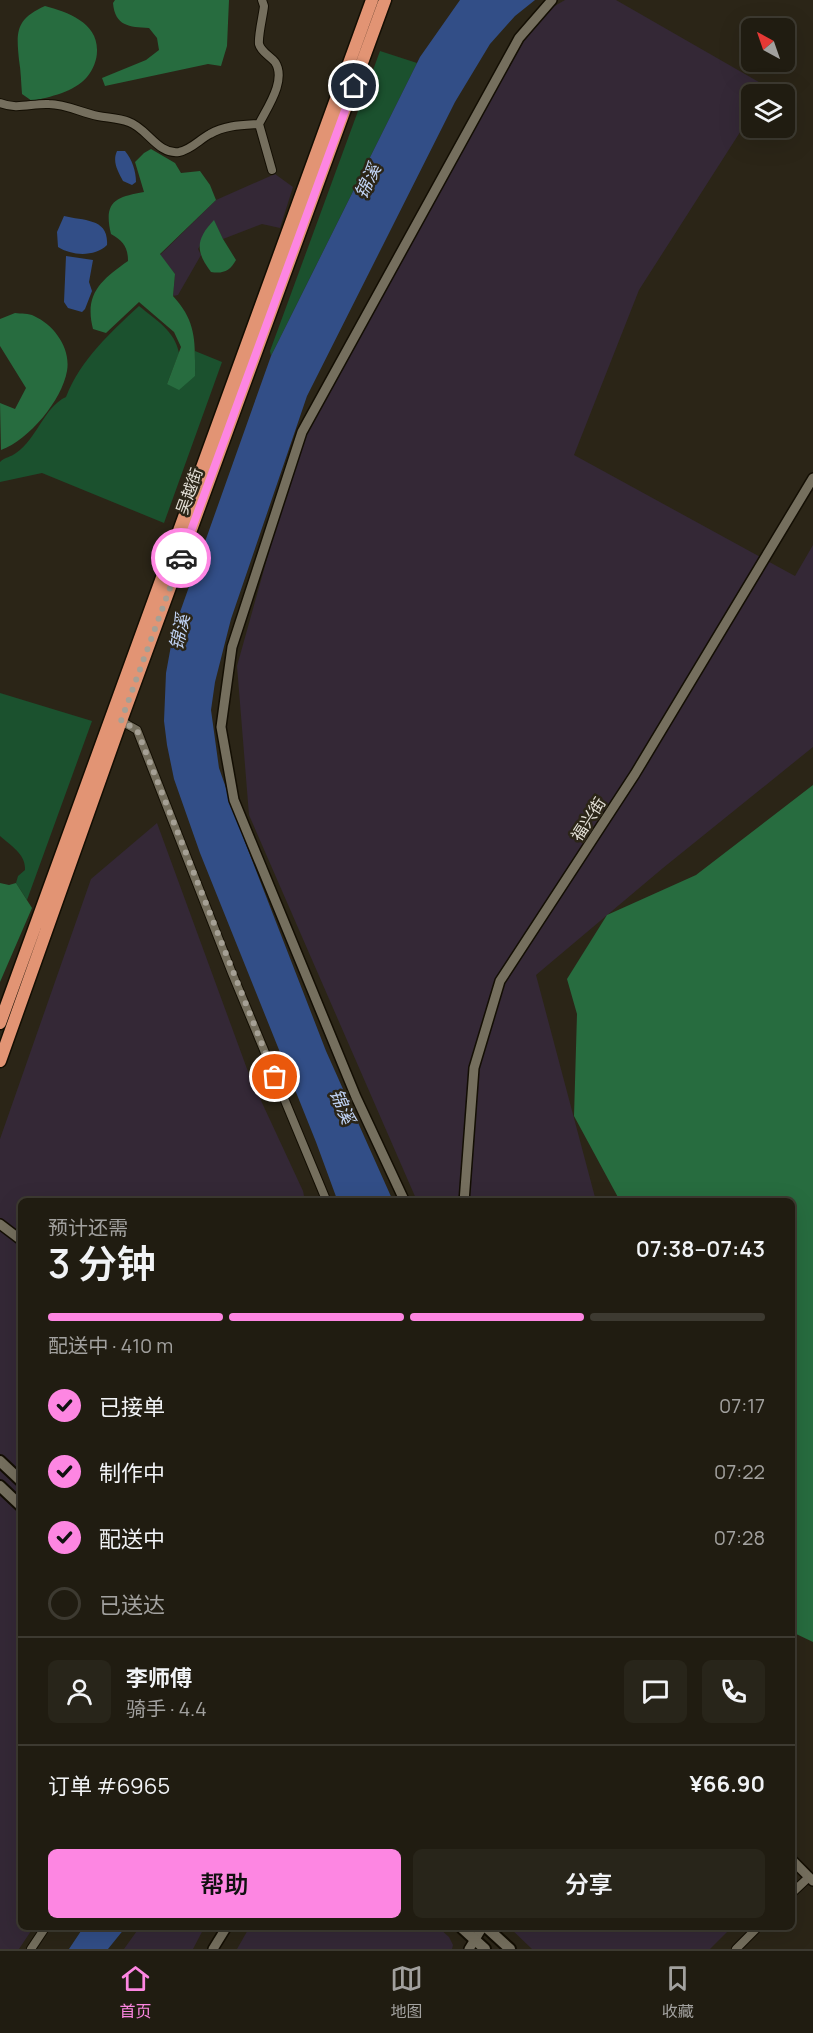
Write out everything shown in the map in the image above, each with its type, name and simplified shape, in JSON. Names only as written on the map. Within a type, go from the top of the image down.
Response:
[{"type":"highway","name":"吴越街","points":[[0,1023],[372,0]]},
{"type":"highway","name":"吴越街","points":[[0,1061],[121,721],[385,0]]},
{"type":"main road","points":[[0,1461],[18,1478]]},
{"type":"main road","points":[[0,1486],[18,1503]]},
{"type":"main road","points":[[463,1930],[472,1944],[484,1949]]},
{"type":"main road","points":[[490,1930],[510,1949]]},
{"type":"street","points":[[262,0],[264,6],[259,44],[279,71],[279,80],[259,124],[272,170]]},
{"type":"street","points":[[403,1198],[356,1097],[234,800],[221,727],[231,647],[302,432],[519,38],[552,0]]},
{"type":"street","points":[[0,103],[13,107],[57,105],[98,116],[117,118],[133,123],[171,152],[188,149],[224,128],[259,124]]},
{"type":"street","name":"福兴街","points":[[464,1198],[474,1068],[500,981],[635,774],[813,478]]},
{"type":"street","points":[[121,721],[137,730],[232,973],[325,1198]]},
{"type":"street","points":[[0,1224],[18,1238]]},
{"type":"street","points":[[795,1863],[811,1879],[795,1891]]},
{"type":"street","points":[[31,1949],[44,1930]]},
{"type":"street","points":[[213,1949],[225,1930]]},
{"type":"street","points":[[472,1944],[481,1930]]},
{"type":"street","points":[[736,1949],[755,1930]]},
{"type":"shaded area","points":[[565,0],[616,0],[762,84],[741,84],[741,131],[639,290],[574,455],[795,576],[813,545],[813,747],[663,868],[536,975],[595,1198],[416,1198],[249,815],[237,666],[306,419],[539,15]]},
{"type":"shaded area","points":[[275,174],[293,187],[280,228],[262,224],[223,239],[214,221],[198,249],[201,255],[178,295],[173,296],[175,274],[160,255],[216,200]]},
{"type":"shaded area","points":[[157,823],[250,1077],[304,1198],[18,1198],[18,1930],[32,1930],[19,1949],[0,1949],[0,1139],[91,879]]},
{"type":"shaded area","points":[[138,1930],[203,1930],[193,1949],[124,1949]]},
{"type":"shaded area","points":[[248,1930],[441,1930],[453,1945],[452,1949],[237,1949]]},
{"type":"shaded area","points":[[512,1930],[729,1930],[710,1949],[532,1949]]},
{"type":"green space","points":[[115,0],[229,0],[227,46],[221,66],[208,64],[105,86],[102,78],[146,60],[159,50],[157,38],[149,28],[129,26],[120,21],[114,11]]},
{"type":"green space","points":[[45,6],[72,15],[87,26],[96,41],[97,54],[91,71],[82,82],[61,93],[32,101],[22,94],[18,34],[23,21]]},
{"type":"green space","points":[[380,51],[417,63],[271,356],[270,351]]},
{"type":"green space","points":[[151,149],[175,163],[181,173],[200,171],[210,185],[216,200],[160,254],[175,274],[173,296],[187,315],[193,333],[195,376],[179,390],[167,384],[181,347],[174,332],[139,302],[106,333],[93,329],[91,317],[91,306],[97,289],[128,261],[124,245],[111,234],[109,214],[111,208],[119,199],[144,192],[135,162]]},
{"type":"green space","points":[[214,220],[236,260],[229,269],[219,273],[211,272],[200,251],[201,239]]},
{"type":"green space","points":[[139,306],[164,326],[177,345],[179,353],[167,384],[195,376],[195,351],[222,362],[164,523],[42,473],[0,482],[0,462],[14,454],[30,440],[46,415],[66,397],[72,383],[97,347]]},
{"type":"green space","points":[[15,313],[32,315],[48,325],[60,338],[68,362],[59,394],[43,418],[22,438],[1,450],[0,403],[15,409],[26,388],[0,346],[0,319]]},
{"type":"green space","points":[[0,693],[92,721],[27,900],[16,883],[18,876],[25,870],[23,859],[0,836]]},
{"type":"green space","points":[[813,785],[813,1642],[795,1633],[795,1198],[618,1198],[574,1116],[577,1014],[567,979],[607,915],[696,875]]},
{"type":"green space","points":[[0,883],[9,885],[16,883],[32,908],[0,982]]},
{"type":"water","name":"锦溪","points":[[460,0],[535,0],[515,16],[490,44],[455,102],[307,396],[231,619],[215,682],[211,710],[219,768],[245,842],[326,1051],[392,1198],[337,1198],[200,853],[174,779],[164,721],[166,673],[174,629],[271,356],[420,57]]},
{"type":"water","points":[[117,151],[125,151],[132,161],[136,182],[132,185],[123,181],[118,170],[115,163]]},
{"type":"water","points":[[64,216],[100,225],[107,236],[107,245],[96,252],[83,254],[58,247],[57,232]]},
{"type":"water","points":[[66,256],[93,260],[89,282],[92,291],[82,312],[68,308],[64,302]]},
{"type":"water","points":[[82,1930],[123,1930],[108,1949],[69,1949]]},
{"type":"way so far","points":[[181,558],[121,721],[137,730],[275,1077]]},
{"type":"route","points":[[181,558],[354,86]]}]
